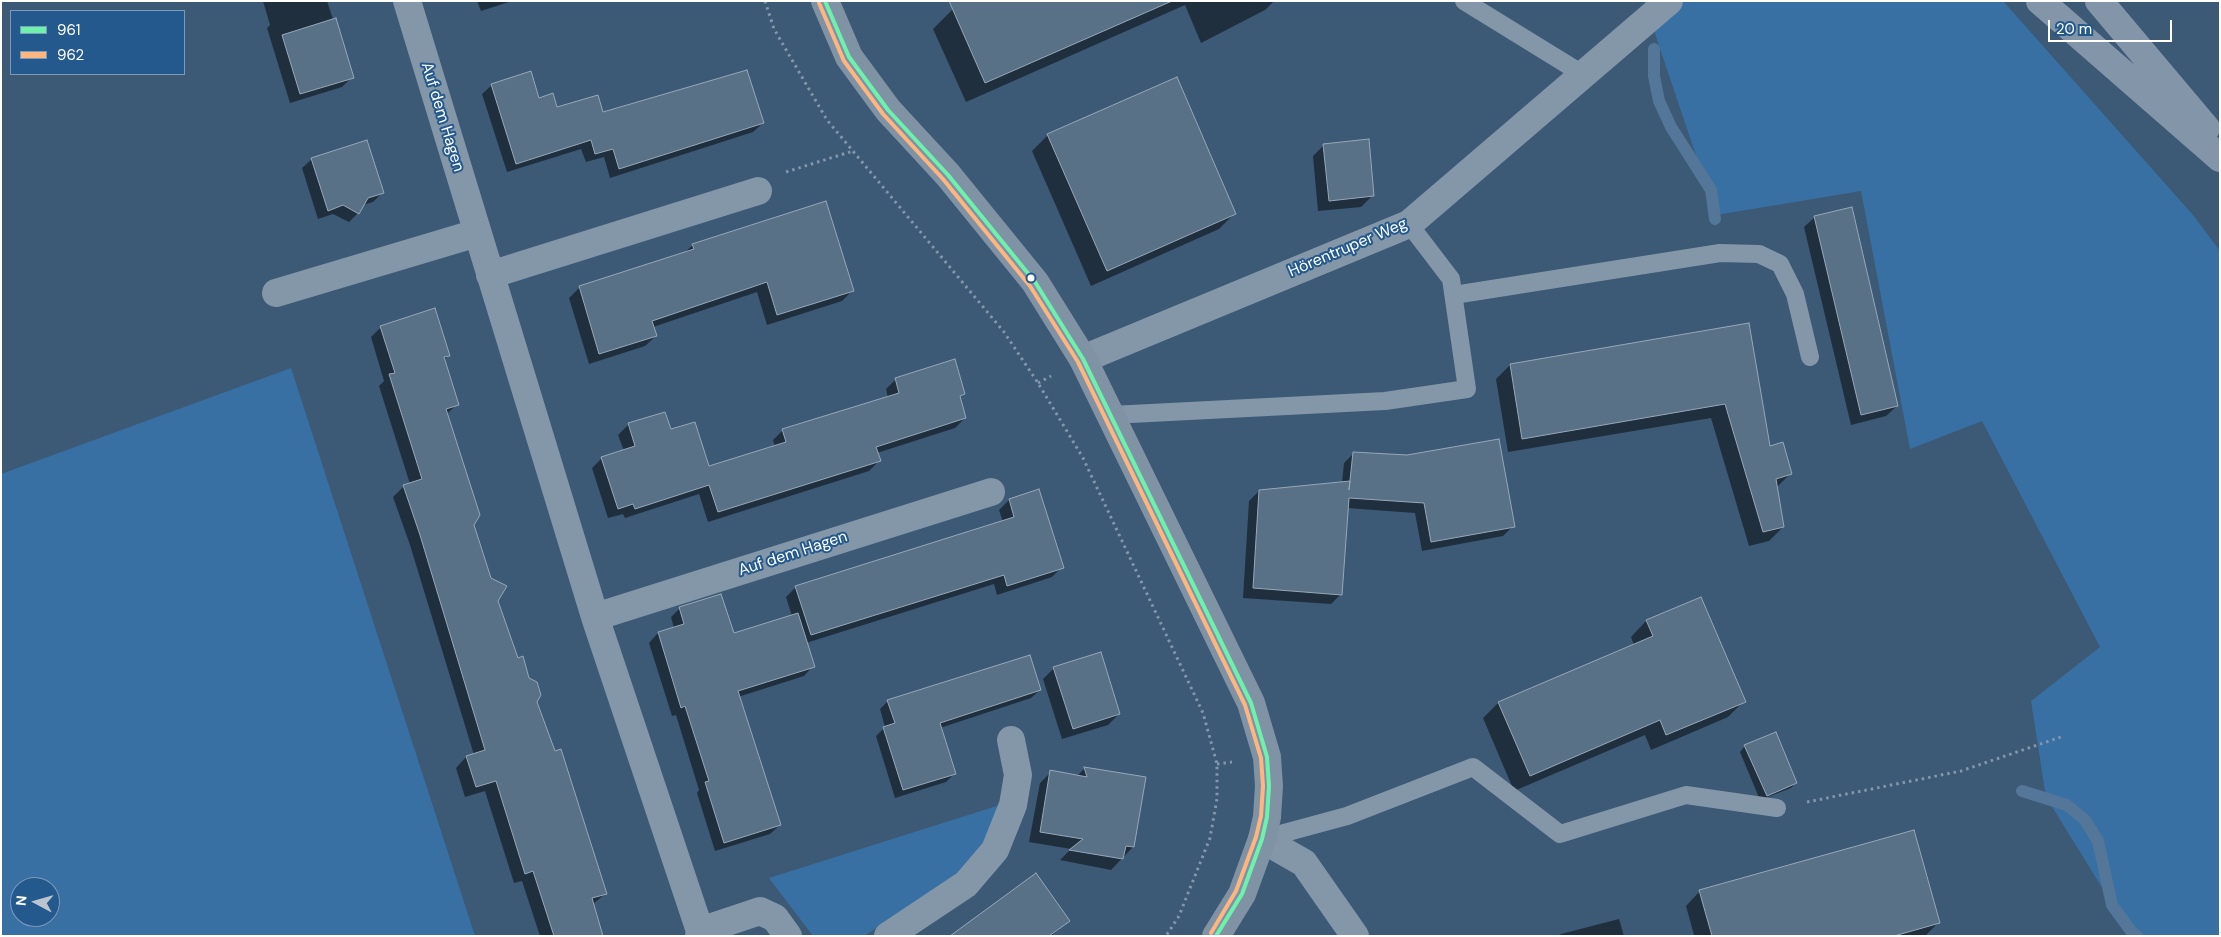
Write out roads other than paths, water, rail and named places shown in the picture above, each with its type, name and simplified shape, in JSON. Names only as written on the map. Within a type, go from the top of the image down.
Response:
[{"type":"highway","points":[[2040,1],[2220,158]]},
{"type":"highway","points":[[2099,1],[2220,144]]},
{"type":"main road","points":[[825,1],[854,64],[888,110],[948,175],[1035,282],[1083,359],[1251,703],[1267,757],[1269,786],[1267,817],[1262,839],[1242,894],[1216,936]]},
{"type":"street","name":"Auf dem Hagen","points":[[407,1],[595,617],[700,933],[760,910],[775,918],[788,936]]},
{"type":"street","name":"Hörentruper Weg","points":[[1083,359],[1409,224],[1669,1]]},
{"type":"street","points":[[490,276],[758,191]]},
{"type":"street","points":[[276,293],[477,233]]},
{"type":"street","name":"Auf dem Hagen","points":[[595,617],[991,492]]},
{"type":"street","points":[[888,936],[966,884],[995,850],[1013,805],[1016,790],[1018,775],[1011,740]]},
{"type":"street","points":[[1262,839],[1304,863],[1355,936]]},
{"type":"lane","points":[[1464,1],[1584,75]]},
{"type":"lane","points":[[1111,415],[1385,401],[1467,389],[1451,278],[1409,224]]},
{"type":"lane","points":[[1454,296],[1720,253],[1759,254],[1780,264],[1795,294],[1810,357]]},
{"type":"lane","points":[[1262,839],[1347,816],[1473,767],[1560,834],[1686,795],[1777,808]]},
{"type":"waterway","points":[[1654,49],[1654,76],[1659,101],[1671,127],[1711,190],[1715,219]]},
{"type":"waterway","points":[[2022,791],[2067,805],[2085,820],[2098,841],[2112,905],[2131,931],[2137,936]]}]
